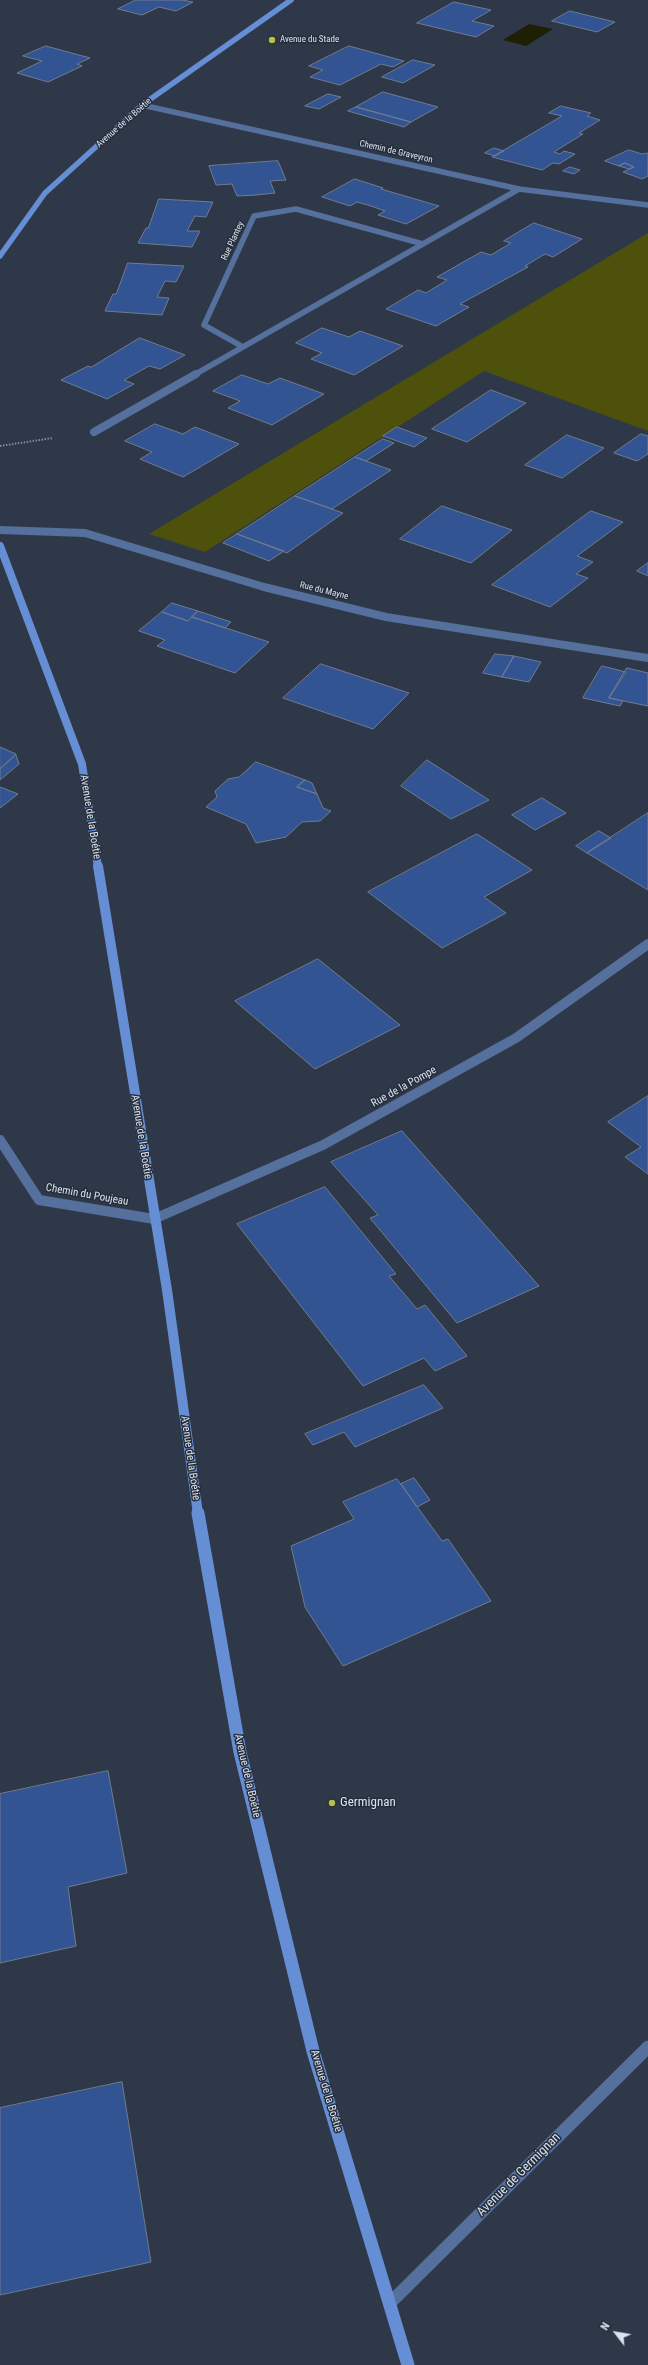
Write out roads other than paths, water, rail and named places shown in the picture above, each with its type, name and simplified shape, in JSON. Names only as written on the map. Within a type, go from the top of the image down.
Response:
[{"type":"main road","name":"Avenue de la Boétie","points":[[0,256],[45,193],[142,105],[290,0]]},
{"type":"main road","name":"Avenue de la Boétie","points":[[0,546],[82,764],[154,1219],[167,1290],[205,1560],[240,1752],[313,2051],[408,2365]]},
{"type":"street","name":"Chemin de Graveyron","points":[[142,105],[519,189],[648,205]]},
{"type":"street","points":[[94,432],[519,189]]},
{"type":"street","name":"Rue Plantey","points":[[243,347],[204,325],[254,216],[296,209],[422,244]]},
{"type":"street","name":"Rue du Mayne","points":[[0,530],[85,533],[264,587],[386,617],[648,658]]},
{"type":"street","name":"Rue de la Pompe","points":[[154,1219],[324,1145],[509,1042],[648,944]]},
{"type":"street","name":"Chemin du Poujeau","points":[[0,1140],[40,1200],[154,1219]]},
{"type":"street","name":"Avenue de Germignan","points":[[390,2303],[646,2054]]},
{"type":"place","name":"Avenue du Stade","points":[[272,40]]},
{"type":"place","name":"Germignan","points":[[332,1803]]}]
